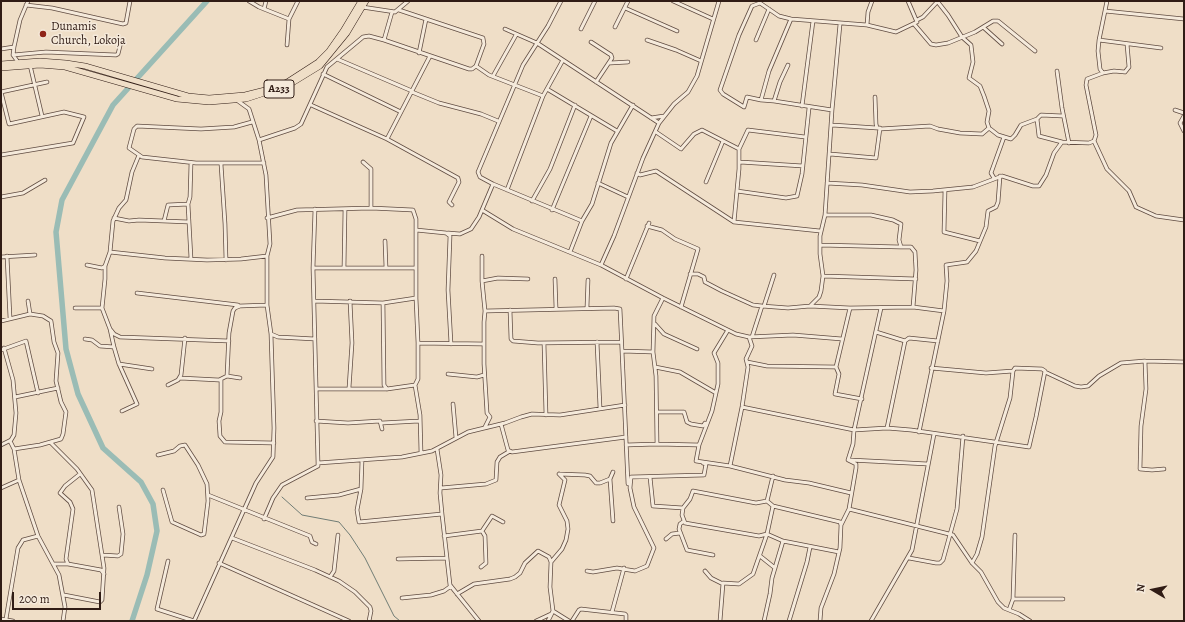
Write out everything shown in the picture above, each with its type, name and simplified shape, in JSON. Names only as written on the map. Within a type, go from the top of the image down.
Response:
[{"type":"highway","name":"A233","points":[[1,64],[18,62],[66,62],[111,73],[179,94],[209,98],[244,95],[281,84],[303,72],[323,57],[361,4],[366,1]]},
{"type":"highway","name":"A233","points":[[1,68],[30,65],[65,67],[155,94],[188,101],[238,101],[270,93],[289,85],[320,66],[342,39],[361,4]]},
{"type":"street","points":[[18,62],[13,55],[14,47],[28,1]]},
{"type":"street","points":[[26,5],[52,8],[123,24],[126,23],[130,1]]},
{"type":"street","points":[[249,1],[289,19]]},
{"type":"street","points":[[264,9],[266,1]]},
{"type":"street","points":[[287,45],[289,19],[298,1]]},
{"type":"street","points":[[361,4],[392,12],[399,10],[408,1]]},
{"type":"street","points":[[561,1],[523,65],[498,121],[478,172],[480,177],[493,184],[552,210],[582,221]]},
{"type":"street","points":[[581,29],[595,1]]},
{"type":"street","points":[[615,27],[628,1]]},
{"type":"street","points":[[673,1],[713,18]]},
{"type":"street","points":[[601,265],[614,236],[637,173],[659,123],[688,92],[697,76],[719,1]]},
{"type":"street","points":[[867,25],[868,12],[872,1]]},
{"type":"street","points":[[908,1],[917,20]]},
{"type":"street","points":[[832,110],[809,108],[747,97],[744,107],[723,94],[720,90],[752,6],[760,2],[779,16],[791,19],[867,25],[896,32],[914,24],[938,1],[962,37],[971,45],[973,62],[969,78],[980,86],[989,111],[987,122],[989,128],[998,135],[1011,139],[1015,135],[1020,125],[1041,116],[1063,116]]},
{"type":"street","points":[[1103,73],[1100,69],[1098,51],[1107,1]]},
{"type":"street","points":[[624,8],[677,31]]},
{"type":"street","points":[[756,40],[769,9]]},
{"type":"street","points":[[259,140],[299,126],[304,121],[327,67],[363,37],[369,36],[384,40],[469,69],[476,66],[484,44],[483,38],[399,10]]},
{"type":"street","points":[[1105,11],[1184,19]]},
{"type":"street","points":[[384,40],[392,12]]},
{"type":"street","points":[[419,53],[426,19]]},
{"type":"street","points":[[761,100],[769,72],[791,19]]},
{"type":"street","points":[[802,106],[813,21]]},
{"type":"street","points":[[914,24],[931,44],[936,45],[962,37],[993,21],[998,21],[1035,51]]},
{"type":"street","points":[[810,306],[819,297],[823,276],[820,231],[825,216],[832,110],[840,24]]},
{"type":"street","points":[[983,27],[1002,44]]},
{"type":"street","points":[[505,29],[537,43],[659,123]]},
{"type":"street","points":[[493,76],[516,35]]},
{"type":"street","points":[[646,40],[676,50],[701,61]]},
{"type":"street","points":[[1099,40],[1161,48]]},
{"type":"street","points":[[13,55],[46,52],[116,56],[118,54],[121,42]]},
{"type":"street","points":[[591,42],[611,55],[610,63],[596,82]]},
{"type":"street","points":[[1127,44],[1129,67],[1125,72],[1114,71],[1103,73],[1087,79],[1086,85],[1096,135],[1094,141],[1107,169],[1129,191],[1136,207],[1156,216],[1184,220]]},
{"type":"street","points":[[1,49],[14,47]]},
{"type":"street","points":[[387,139],[430,56]]},
{"type":"street","points":[[337,59],[439,103],[482,114],[498,121]]},
{"type":"street","points":[[507,190],[543,96],[563,60]]},
{"type":"street","points":[[610,63],[628,62]]},
{"type":"street","points":[[30,65],[42,116]]},
{"type":"street","points":[[774,102],[780,82],[788,65]]},
{"type":"street","points":[[476,66],[493,76],[543,96]]},
{"type":"street","points":[[1057,70],[1063,116],[1069,143]]},
{"type":"street","points":[[323,74],[401,112]]},
{"type":"street","points":[[1,155],[73,143],[84,116],[64,112],[9,124],[1,92],[47,82]]},
{"type":"street","points":[[547,88],[618,131]]},
{"type":"street","points":[[830,154],[876,158],[880,128],[875,97]]},
{"type":"street","points":[[168,561],[157,609],[194,621],[219,563],[245,511],[256,483],[272,459],[274,443],[271,334],[267,305],[267,256],[270,244],[264,164],[259,140],[248,107],[238,101]]},
{"type":"street","points":[[311,105],[387,139],[458,178],[459,182],[449,202],[452,205]]},
{"type":"street","points":[[532,201],[550,169],[575,105]]},
{"type":"street","points":[[570,252],[582,221],[592,204],[598,182],[604,168],[604,162],[618,131],[633,105]]},
{"type":"street","points":[[737,191],[786,198],[797,196],[803,166],[809,108]]},
{"type":"street","points":[[1175,110],[1184,113]]},
{"type":"street","points":[[552,210],[591,116]]},
{"type":"street","points":[[651,118],[664,116]]},
{"type":"street","points":[[1184,116],[1180,123],[1184,131]]},
{"type":"street","points":[[1037,119],[1039,136],[1069,143],[1089,143],[1094,141]]},
{"type":"street","points":[[252,122],[234,127],[202,129],[137,126],[134,129],[129,148],[142,157],[191,163],[264,164]]},
{"type":"street","points":[[832,125],[879,128],[930,126],[960,133],[982,134],[989,128]]},
{"type":"street","points":[[656,132],[681,149],[700,130],[705,131],[739,149]]},
{"type":"street","points":[[734,222],[740,162],[739,149],[748,130],[805,136]]},
{"type":"street","points":[[827,183],[862,185],[910,192],[973,187],[1000,176],[1033,186],[1039,186],[1046,175],[1054,153],[1068,136]]},
{"type":"street","points":[[994,178],[991,173],[1004,137]]},
{"type":"street","points":[[706,182],[723,141]]},
{"type":"street","points":[[122,411],[137,404],[119,364],[110,329],[102,308],[106,279],[105,266],[110,252],[111,231],[114,218],[126,200],[132,172],[139,155]]},
{"type":"street","points":[[363,162],[371,169],[371,208]]},
{"type":"street","points":[[740,162],[803,166]]},
{"type":"street","points":[[191,163],[190,197],[188,204],[191,259]]},
{"type":"street","points":[[221,164],[226,260]]},
{"type":"street","points":[[637,173],[640,175],[656,172],[734,222],[820,231]]},
{"type":"street","points":[[919,432],[944,311],[947,281],[946,266],[967,262],[976,251],[986,227],[988,211],[996,207],[998,202],[1000,176]]},
{"type":"street","points":[[1,196],[24,193],[45,180]]},
{"type":"street","points":[[598,182],[628,197]]},
{"type":"street","points":[[416,230],[460,234],[471,230],[482,210],[493,184]]},
{"type":"street","points":[[945,190],[944,232],[980,241]]},
{"type":"street","points":[[164,221],[168,205],[188,204]]},
{"type":"street","points":[[267,218],[289,211],[371,208],[413,210],[416,215],[416,298],[418,343],[418,379],[415,385],[421,453]]},
{"type":"street","points":[[344,268],[345,209]]},
{"type":"street","points":[[315,210],[313,268],[318,464]]},
{"type":"street","points":[[482,210],[513,229],[601,265],[728,330],[751,337],[793,335],[842,339]]},
{"type":"street","points":[[825,216],[871,215],[893,220],[901,224],[898,240],[901,247]]},
{"type":"street","points":[[114,218],[129,221],[189,222]]},
{"type":"street","points":[[626,279],[648,225],[662,230],[675,239],[698,248],[681,307]]},
{"type":"street","points":[[446,233],[450,236],[448,290],[451,344]]},
{"type":"street","points":[[385,241],[386,268]]},
{"type":"street","points":[[820,245],[911,247],[916,252],[916,279],[913,307]]},
{"type":"street","points":[[110,252],[191,259],[226,260],[267,256]]},
{"type":"street","points":[[1,257],[35,255]]},
{"type":"street","points":[[7,256],[10,318]]},
{"type":"street","points":[[482,256],[482,281],[485,311],[484,375],[487,413],[490,417],[485,427]]},
{"type":"street","points":[[87,265],[102,268],[105,266]]},
{"type":"street","points":[[313,268],[416,268]]},
{"type":"street","points":[[690,274],[698,274],[704,277],[705,282],[753,305],[788,308],[810,306],[850,308],[913,307],[944,311]]},
{"type":"street","points":[[730,466],[742,407],[748,367],[746,359],[752,346],[751,337],[774,275]]},
{"type":"street","points":[[823,276],[916,279]]},
{"type":"street","points":[[482,281],[498,278],[528,279]]},
{"type":"street","points":[[556,279],[556,308]]},
{"type":"street","points":[[587,308],[588,280]]},
{"type":"street","points":[[137,292],[240,306],[267,305]]},
{"type":"street","points":[[314,301],[383,303],[416,298]]},
{"type":"street","points":[[657,444],[657,412],[653,352],[655,324],[654,316],[663,298]]},
{"type":"street","points":[[28,301],[30,314]]},
{"type":"street","points":[[349,388],[352,356],[350,301]]},
{"type":"street","points":[[383,303],[384,385],[387,389]]},
{"type":"street","points":[[227,376],[229,341],[233,311],[235,308],[240,306]]},
{"type":"street","points":[[75,308],[102,308]]},
{"type":"street","points":[[485,311],[556,308],[620,309],[628,484]]},
{"type":"street","points":[[850,308],[836,367],[839,374],[835,394],[862,399]]},
{"type":"street","points":[[848,460],[853,444],[854,430],[881,308]]},
{"type":"street","points":[[510,310],[511,339],[516,342],[621,342]]},
{"type":"street","points":[[1,321],[30,314],[43,316],[51,321],[54,342],[58,353],[56,381],[61,402],[66,412],[62,437],[51,443],[14,449]]},
{"type":"street","points":[[655,324],[664,334],[696,349]]},
{"type":"street","points":[[110,329],[114,334],[120,337],[185,338],[229,341]]},
{"type":"street","points":[[696,461],[699,445],[712,411],[716,393],[718,372],[714,353],[728,330]]},
{"type":"street","points":[[876,332],[905,341],[909,338],[938,341]]},
{"type":"street","points":[[271,334],[278,337],[314,339]]},
{"type":"street","points":[[180,378],[185,338]]},
{"type":"street","points":[[85,339],[92,340],[100,346],[114,347]]},
{"type":"street","points":[[1,445],[10,442],[13,438],[15,430],[15,397],[13,380],[3,349],[26,340],[38,393]]},
{"type":"street","points":[[887,428],[905,341]]},
{"type":"street","points":[[597,342],[600,408]]},
{"type":"street","points":[[418,343],[484,344]]},
{"type":"street","points":[[544,343],[546,415]]},
{"type":"street","points":[[622,350],[653,352]]},
{"type":"street","points":[[931,368],[986,373],[1012,371],[1015,368],[1042,369],[1045,372],[1075,386],[1081,387],[1088,386],[1099,376],[1121,363],[1146,361],[1184,362]]},
{"type":"street","points":[[1146,361],[1146,389],[1142,420],[1140,469],[1152,470],[1164,468]]},
{"type":"street","points":[[747,362],[767,366],[836,367]]},
{"type":"street","points":[[119,364],[152,368]]},
{"type":"street","points":[[655,367],[680,372],[716,393]]},
{"type":"street","points":[[972,563],[977,554],[982,537],[996,441],[1010,398],[1012,371]]},
{"type":"street","points":[[742,407],[854,430],[887,428],[963,436],[979,440],[996,441],[1029,447],[1045,372]]},
{"type":"street","points":[[448,374],[477,377],[484,375]]},
{"type":"street","points":[[168,385],[180,378],[221,379],[227,376],[240,378]]},
{"type":"street","points":[[221,379],[221,412],[219,421],[220,436],[225,442],[274,443]]},
{"type":"street","points":[[380,389],[384,385]]},
{"type":"street","points":[[316,389],[387,389],[415,385]]},
{"type":"street","points":[[15,397],[58,388]]},
{"type":"street","points":[[453,404],[456,438]]},
{"type":"street","points":[[264,519],[273,498],[282,485],[318,466],[318,464],[402,457],[437,449],[456,438],[485,427],[501,424],[511,419],[532,414],[546,415],[596,410],[600,408],[625,405]]},
{"type":"street","points":[[657,412],[684,412],[687,422],[703,426],[712,411]]},
{"type":"street","points":[[316,422],[348,424],[376,420],[382,423],[419,421]]},
{"type":"street","points":[[489,420],[495,425]]},
{"type":"street","points":[[382,423],[382,429]]},
{"type":"street","points":[[501,424],[510,451]]},
{"type":"street","points":[[871,621],[909,558],[917,526],[934,434]]},
{"type":"street","points":[[909,558],[940,563],[943,560],[960,493],[963,436]]},
{"type":"street","points":[[441,488],[486,484],[496,480],[500,457],[510,451],[626,437]]},
{"type":"street","points":[[10,442],[14,449],[19,480],[38,536],[59,574],[64,595],[65,607],[63,621]]},
{"type":"street","points":[[51,443],[88,482],[94,496],[102,555],[102,569],[104,574],[102,600],[100,602],[64,595]]},
{"type":"street","points":[[158,455],[174,451],[183,445],[187,446],[202,471],[207,484],[208,495],[204,534],[201,535],[172,522],[163,490]]},
{"type":"street","points":[[626,445],[699,445]]},
{"type":"street","points":[[437,449],[441,475],[440,493],[444,536],[451,586],[479,621]]},
{"type":"street","points":[[362,460],[361,489],[357,510],[359,522],[442,514]]},
{"type":"street","points":[[848,460],[886,460],[928,464]]},
{"type":"street","points":[[820,621],[821,608],[834,574],[839,552],[841,525],[849,509],[856,464],[848,460]]},
{"type":"street","points":[[696,461],[730,466],[851,493]]},
{"type":"street","points":[[587,571],[593,572],[624,568],[635,571],[647,566],[654,548],[634,507],[630,488],[631,477],[704,475],[706,464],[696,461]]},
{"type":"street","points":[[612,472],[610,480],[613,521]]},
{"type":"street","points":[[68,564],[66,559],[73,508],[70,502],[60,493],[65,486],[80,474]]},
{"type":"street","points":[[551,562],[562,549],[566,540],[568,529],[567,521],[559,505],[565,480],[559,474],[590,476],[596,483],[610,480]]},
{"type":"street","points":[[767,501],[773,476]]},
{"type":"street","points":[[650,477],[653,506],[683,508]]},
{"type":"street","points":[[1,488],[19,480]]},
{"type":"street","points":[[307,498],[339,495],[361,489]]},
{"type":"street","points":[[767,501],[756,503],[693,491],[690,499],[683,508],[682,515],[685,523],[759,536],[768,534],[783,541],[839,552]]},
{"type":"street","points":[[208,495],[264,519],[310,536],[312,542],[316,544]]},
{"type":"street","points":[[767,501],[773,506],[840,522],[841,525]]},
{"type":"street","points":[[705,571],[711,578],[723,584],[739,584],[753,574],[768,534],[773,506]]},
{"type":"street","points":[[102,555],[118,556],[122,552],[123,534],[119,507]]},
{"type":"street","points":[[849,509],[954,536],[972,563],[980,572],[998,602],[1004,608],[1019,614],[1030,621]]},
{"type":"street","points":[[444,536],[482,531],[492,516],[503,522]]},
{"type":"street","points":[[684,520],[680,524],[680,533],[687,550],[713,555]]},
{"type":"street","points":[[481,567],[486,563],[485,536],[482,531]]},
{"type":"street","points":[[666,539],[672,534],[680,533]]},
{"type":"street","points":[[330,577],[334,571],[338,535]]},
{"type":"street","points":[[1009,610],[1013,599],[1015,535]]},
{"type":"street","points":[[6,619],[18,548],[23,540],[38,536]]},
{"type":"street","points":[[232,538],[330,577],[355,592],[370,607],[371,611],[369,621]]},
{"type":"street","points":[[764,621],[775,568],[783,541]]},
{"type":"street","points":[[789,621],[807,562],[810,547]]},
{"type":"street","points":[[457,594],[474,584],[515,577],[525,563],[538,551],[549,558],[551,562],[550,587],[552,613],[548,621]]},
{"type":"street","points":[[760,556],[775,568]]},
{"type":"street","points":[[398,560],[447,558]]},
{"type":"street","points":[[219,563],[348,621]]},
{"type":"street","points":[[53,564],[68,564],[102,569]]},
{"type":"street","points":[[612,612],[624,568]]},
{"type":"street","points":[[720,621],[723,584]]},
{"type":"street","points":[[402,598],[431,595],[444,591],[451,586]]},
{"type":"street","points":[[1013,599],[1062,599]]},
{"type":"street","points":[[552,613],[570,621],[579,610],[612,612],[625,614],[626,621]]},
{"type":"street","points":[[536,621],[552,613]]},
{"type":"street","points":[[1,619],[13,621]]},
{"type":"waterway","points":[[132,621],[147,575],[157,531],[153,504],[141,482],[103,448],[78,394],[66,349],[56,232],[62,200],[113,105],[207,1]]},
{"type":"waterway","points":[[282,497],[302,515],[339,522],[350,535],[365,558],[394,616],[400,621]]},
{"type":"place","name":"Dunamis Church, Lokoja","points":[[43,34]]}]
